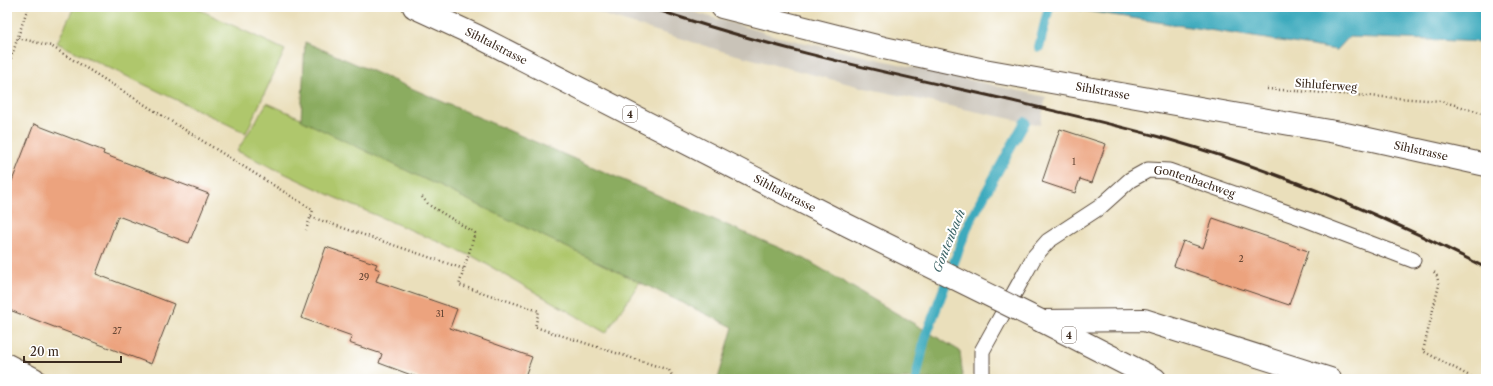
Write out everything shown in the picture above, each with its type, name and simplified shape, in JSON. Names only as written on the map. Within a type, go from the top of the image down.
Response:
[{"type":"main road","name":"Sihltalstrasse","points":[[414,7],[484,40],[1155,379]]},
{"type":"main road","name":"Sihlstrasse","points":[[722,7],[884,48],[984,70],[1341,133],[1486,165]]},
{"type":"main road","points":[[1041,321],[1144,320],[1330,379]]},
{"type":"main road","points":[[1098,350],[1127,379]]},
{"type":"main road","points":[[7,366],[34,379]]},
{"type":"lane","name":"Gontenbachweg","points":[[982,379],[982,350],[1034,257],[1048,241],[1100,207],[1130,180],[1148,170],[1169,171],[1308,220],[1413,260]]},
{"type":"path","points":[[7,70],[28,7]]},
{"type":"path","points":[[18,38],[51,46],[313,210],[306,230]]},
{"type":"path","name":"Sihluferweg","points":[[1266,89],[1441,101],[1486,114]]},
{"type":"path","points":[[422,197],[429,206],[475,233],[459,285],[539,311],[535,327],[669,370],[674,379]]},
{"type":"path","points":[[310,217],[464,269]]},
{"type":"path","points":[[1413,260],[1431,268],[1437,276],[1439,285],[1423,351],[1476,379]]},
{"type":"shaded area","points":[[587,7],[676,7],[779,37],[1046,97],[1040,125],[865,88],[725,52],[607,16]]},
{"type":"green space","points":[[74,7],[194,7],[285,50],[246,133],[57,43]]},
{"type":"green space","points":[[305,42],[805,259],[960,351],[963,379],[718,379],[733,327],[301,120]]},
{"type":"green space","points":[[267,103],[647,271],[606,333],[474,257],[345,202],[237,151]]},
{"type":"water","points":[[1061,7],[1486,7],[1486,42],[1349,37],[1337,50]]},
{"type":"building","points":[[34,124],[104,151],[103,154],[209,194],[189,243],[118,216],[96,274],[174,304],[151,364],[7,309],[7,194]]},
{"type":"building","points":[[1060,129],[1106,144],[1092,183],[1080,179],[1075,193],[1042,182]]},
{"type":"building","points":[[1213,218],[1308,251],[1289,305],[1174,266],[1183,241],[1203,248]]},
{"type":"building","points":[[326,247],[377,264],[375,268],[380,270],[376,281],[457,309],[450,328],[532,357],[524,379],[422,379],[379,363],[382,354],[349,343],[352,336],[301,318]]},
{"type":"waterway","name":"Gontenbach","points":[[1039,47],[1049,7]]},
{"type":"waterway","name":"Gontenbach","points":[[916,379],[925,338],[969,223],[1025,122]]},
{"type":"railway","points":[[649,7],[781,47],[1106,123],[1167,139],[1249,165],[1330,196],[1409,230],[1486,268]]}]
